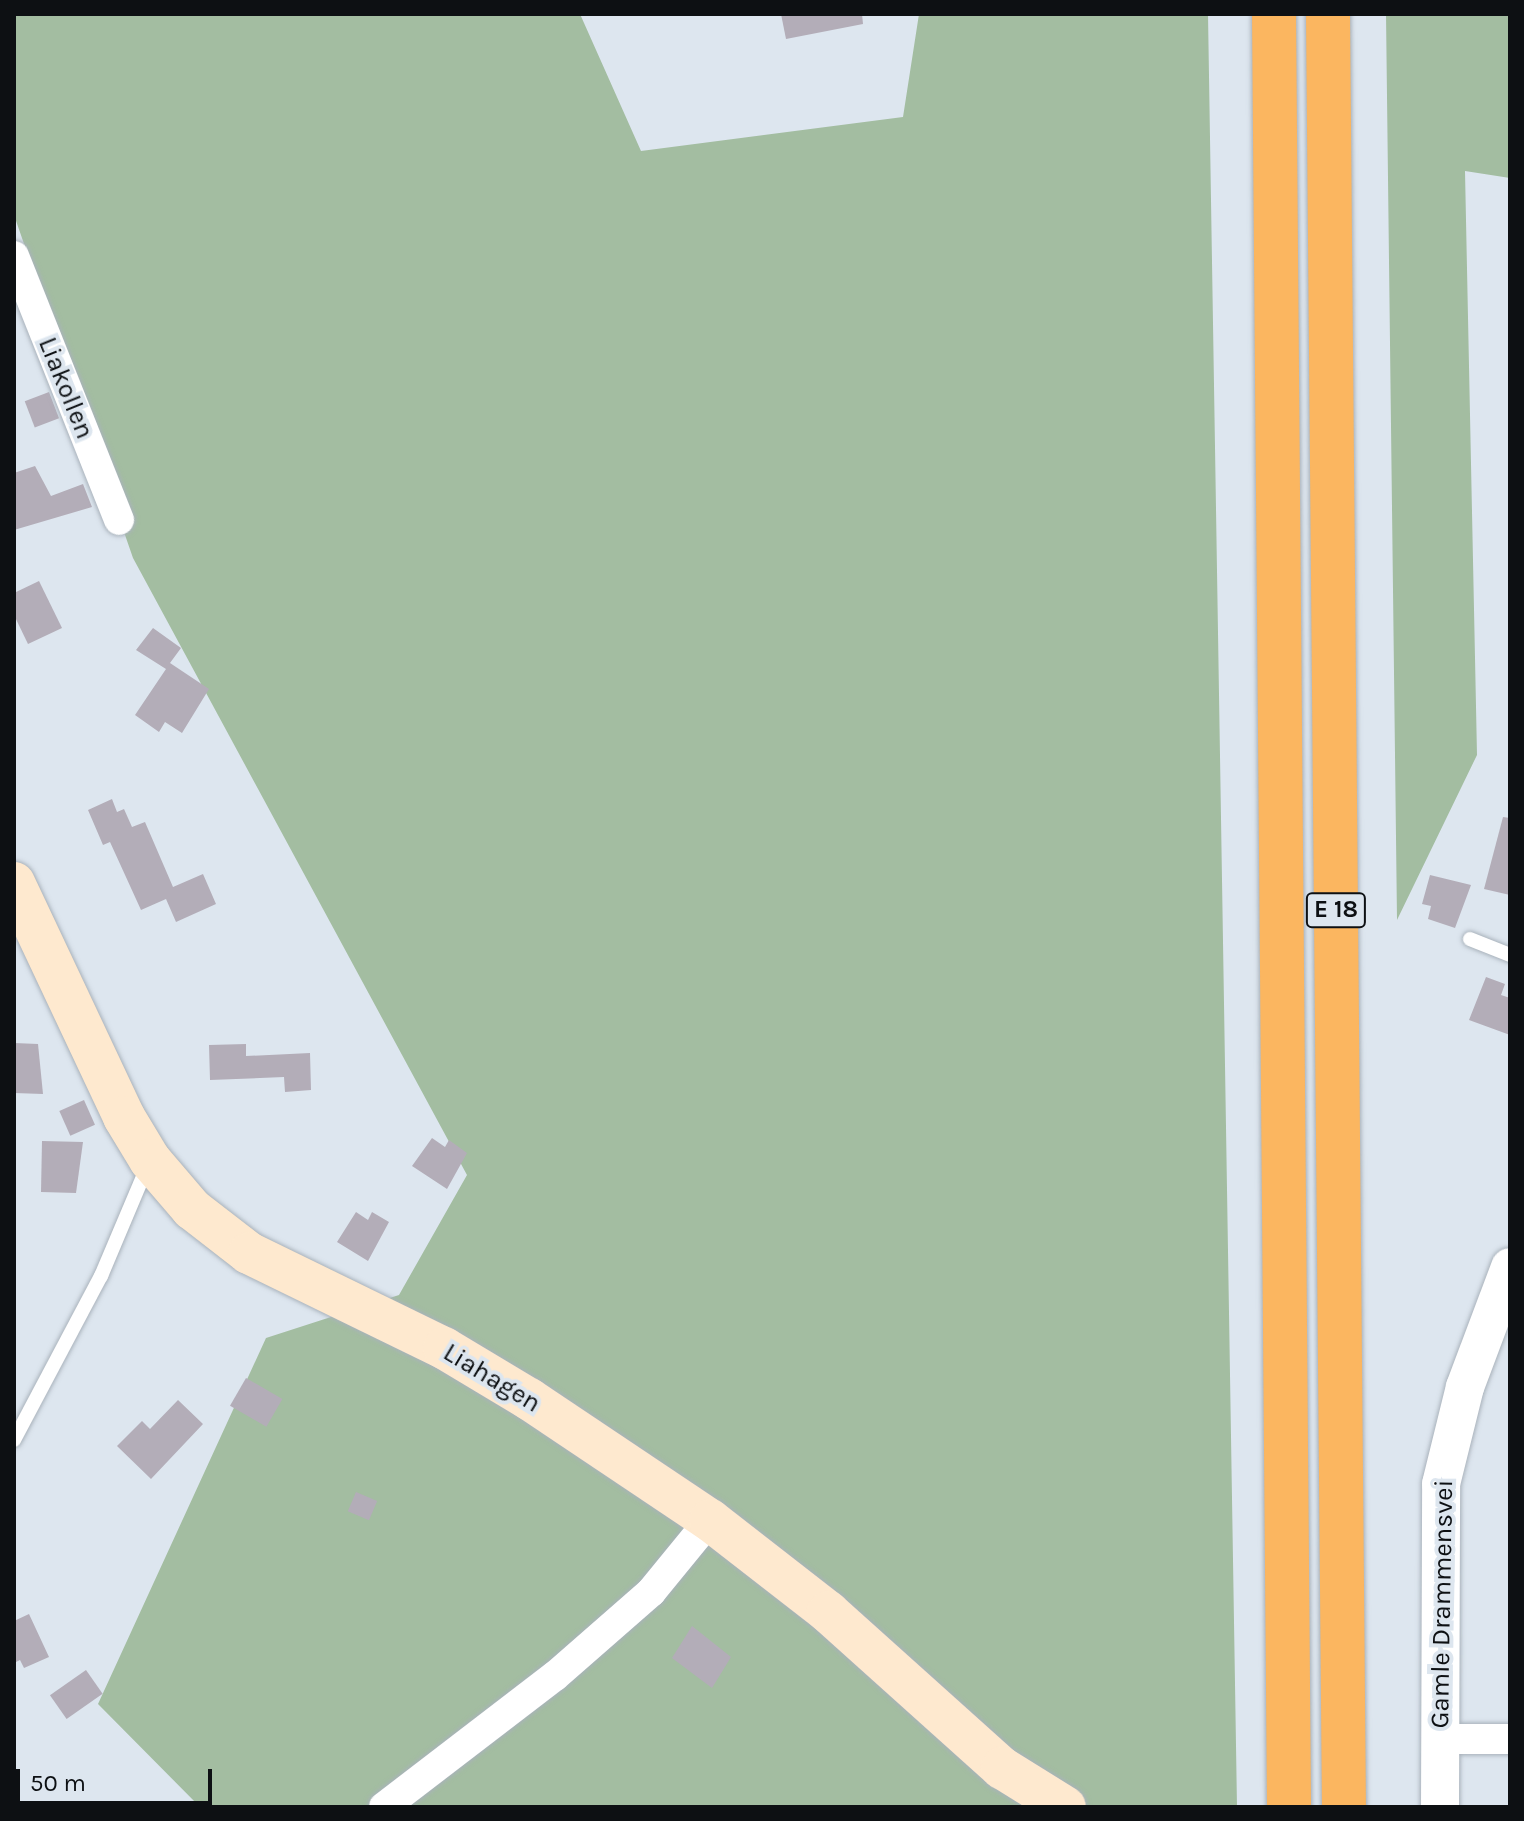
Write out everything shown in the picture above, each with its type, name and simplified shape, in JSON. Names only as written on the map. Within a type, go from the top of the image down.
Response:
[{"type":"highway","name":"E 18","points":[[1274,14],[1289,1807]]},
{"type":"highway","name":"E 18","points":[[1328,14],[1344,1807]]},
{"type":"main road","name":"Liahagen","points":[[14,883],[124,1117],[150,1160],[192,1209],[249,1253],[444,1348],[710,1520],[828,1612],[1002,1768],[1065,1807]]},
{"type":"street","name":"Liakollen","points":[[14,256],[119,520]]},
{"type":"street","name":"Gamle Drammensvei","points":[[1440,1807],[1441,1484],[1465,1387],[1506,1288]]},
{"type":"street","points":[[384,1807],[555,1676],[639,1602],[710,1520]]},
{"type":"street","points":[[1439,1739],[1510,1739]]},
{"type":"lane","points":[[1470,939],[1510,955]]},
{"type":"lane","points":[[14,1440],[101,1276],[150,1160]]},
{"type":"green space","points":[[14,14],[580,14],[641,151],[903,117],[919,14],[1208,14],[1237,1807],[200,1807],[98,1704],[266,1338],[399,1295],[467,1175],[133,558],[14,215]]},
{"type":"green space","points":[[1386,14],[1510,14],[1510,178],[1465,171],[1477,755],[1397,920]]},
{"type":"building","points":[[781,14],[862,14],[863,24],[786,39]]},
{"type":"building","points":[[49,392],[59,418],[35,427],[25,401]]},
{"type":"building","points":[[35,466],[51,496],[83,484],[92,507],[14,530],[14,473]]},
{"type":"building","points":[[39,581],[62,628],[28,644],[14,615],[14,593]]},
{"type":"building","points":[[153,628],[181,648],[170,663],[209,689],[182,733],[165,722],[159,732],[135,715],[166,669],[136,650]]},
{"type":"building","points":[[112,799],[117,812],[124,809],[132,827],[145,822],[173,887],[203,874],[216,904],[176,922],[166,899],[141,910],[110,842],[103,845],[88,810]]},
{"type":"building","points":[[1503,817],[1510,818],[1510,895],[1484,889]]},
{"type":"building","points":[[1430,875],[1471,885],[1455,928],[1428,919],[1431,906],[1422,904]]},
{"type":"building","points":[[1486,977],[1505,984],[1501,995],[1510,998],[1510,1035],[1469,1020]]},
{"type":"building","points":[[14,1043],[38,1044],[43,1094],[14,1093]]},
{"type":"building","points":[[246,1044],[246,1056],[310,1053],[311,1090],[285,1092],[284,1077],[210,1080],[209,1045]]},
{"type":"building","points":[[84,1100],[95,1125],[70,1136],[59,1111]]},
{"type":"building","points":[[432,1138],[445,1147],[449,1140],[467,1153],[447,1189],[412,1166]]},
{"type":"building","points":[[42,1141],[83,1142],[76,1193],[41,1192]]},
{"type":"building","points":[[356,1212],[368,1220],[372,1212],[389,1222],[368,1261],[337,1242]]},
{"type":"building","points":[[246,1378],[282,1399],[266,1427],[230,1406]]},
{"type":"building","points":[[178,1400],[203,1424],[151,1479],[117,1446],[142,1421],[150,1429]]},
{"type":"building","points":[[356,1492],[377,1501],[369,1520],[348,1511]]},
{"type":"building","points":[[29,1614],[49,1657],[24,1668],[20,1660],[14,1663],[14,1621]]},
{"type":"building","points":[[692,1626],[731,1657],[712,1688],[672,1658]]},
{"type":"building","points":[[86,1670],[103,1694],[67,1719],[50,1695]]}]
